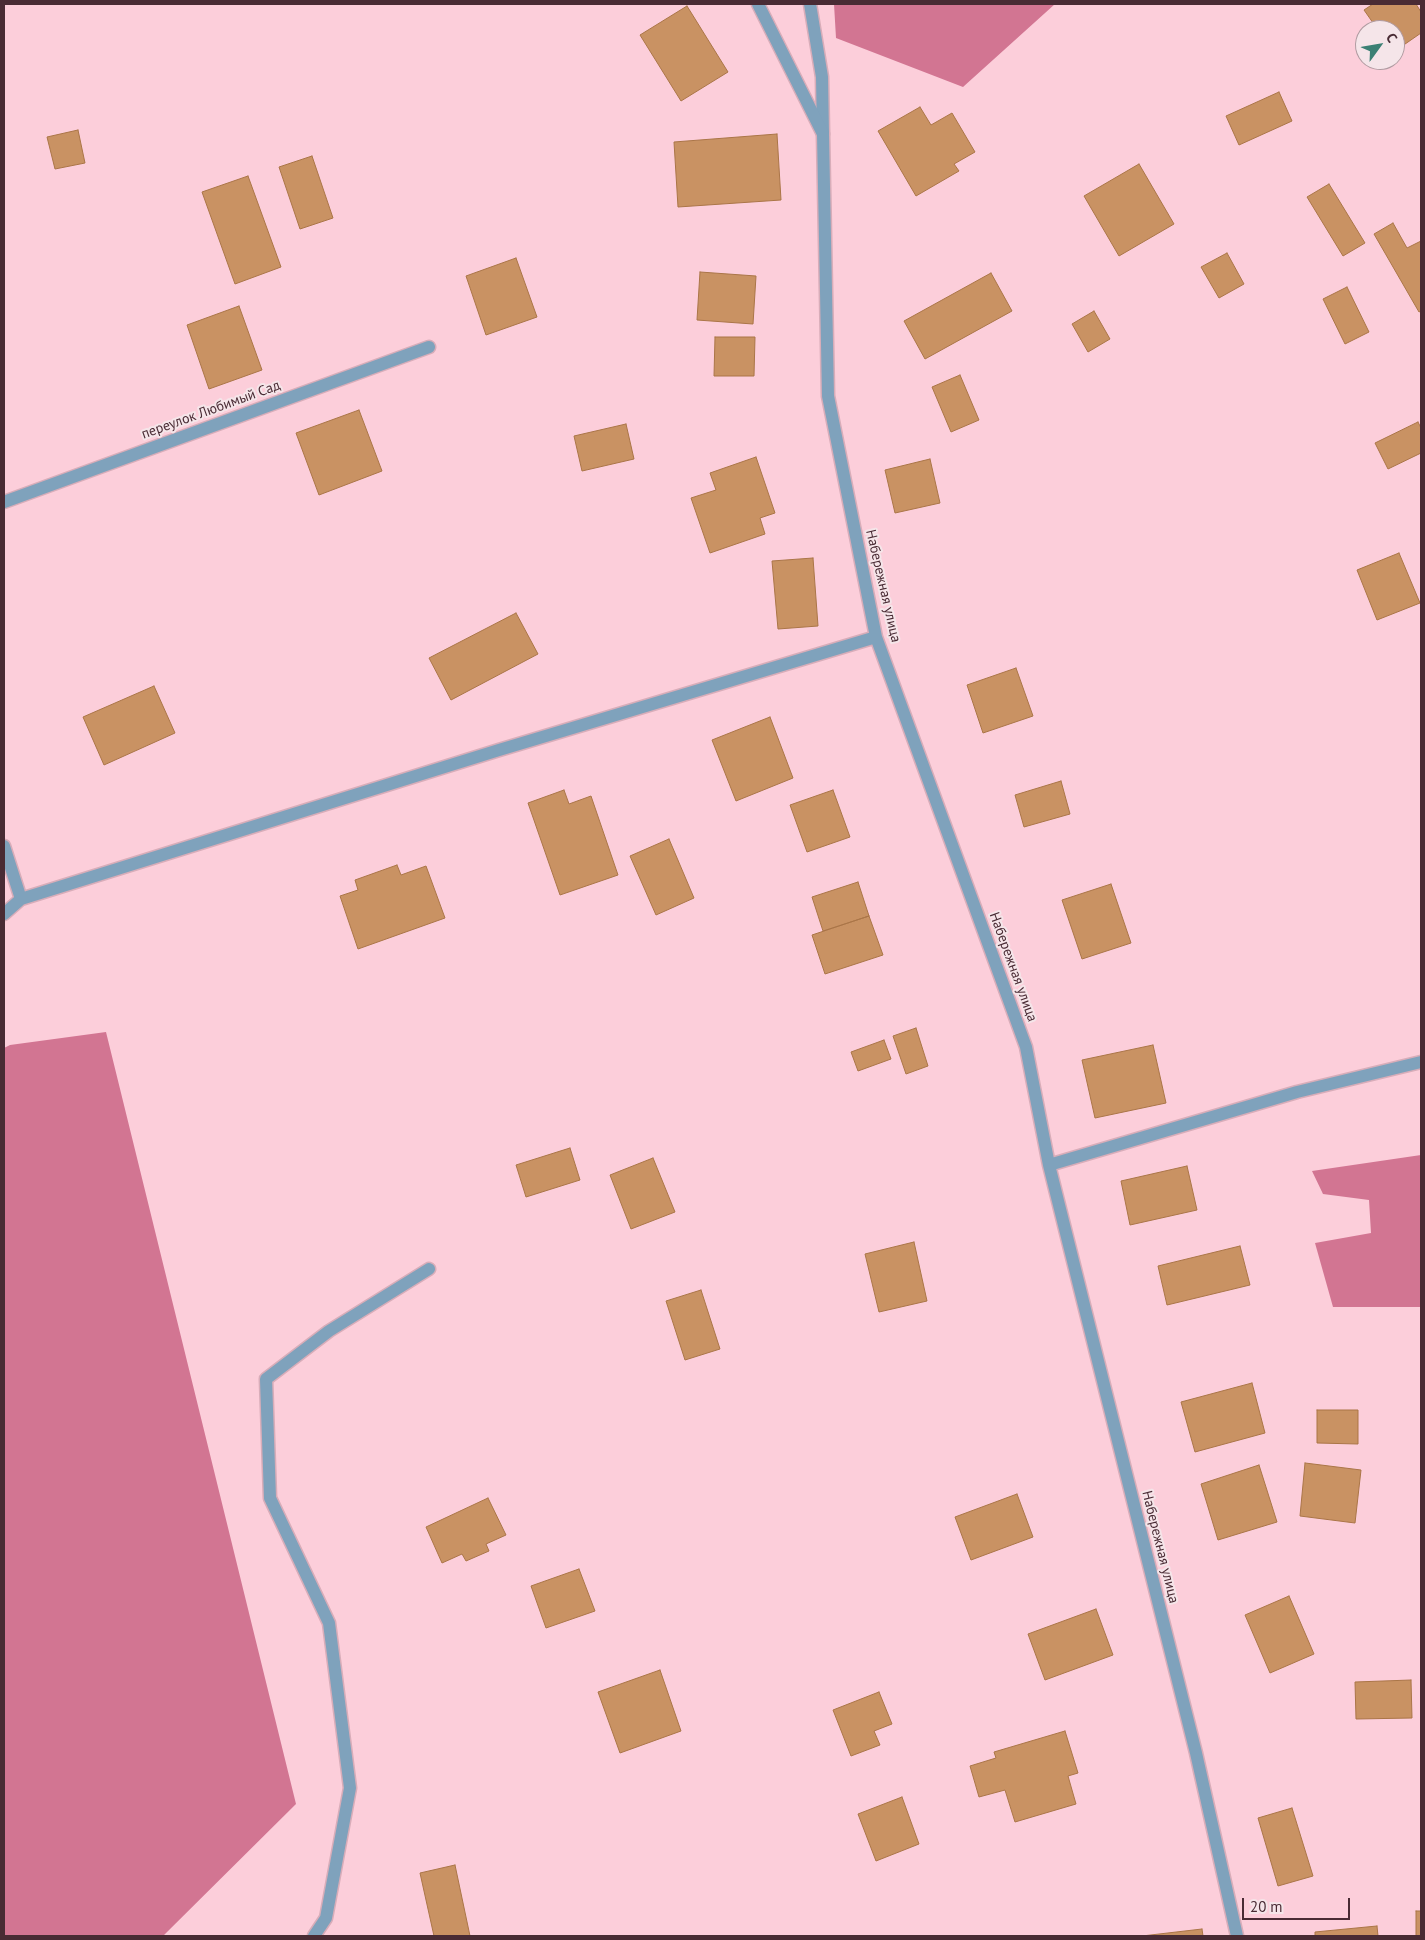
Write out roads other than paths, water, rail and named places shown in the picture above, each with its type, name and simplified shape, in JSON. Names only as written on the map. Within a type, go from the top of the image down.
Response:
[{"type":"street","name":"Набережная улица","points":[[758,4],[823,134],[828,396],[876,637],[1026,1047],[1049,1165],[1194,1744],[1237,1936]]},
{"type":"street","points":[[810,4],[822,77],[823,134]]},
{"type":"street","name":"переулок Любимый Сад","points":[[4,502],[429,347]]},
{"type":"street","points":[[4,914],[21,899],[499,750],[876,637]]},
{"type":"street","points":[[4,846],[21,899]]},
{"type":"street","points":[[1049,1165],[1297,1092],[1421,1062]]},
{"type":"street","points":[[314,1936],[326,1918],[350,1788],[328,1623],[270,1498],[266,1379],[329,1331],[429,1268]]}]
